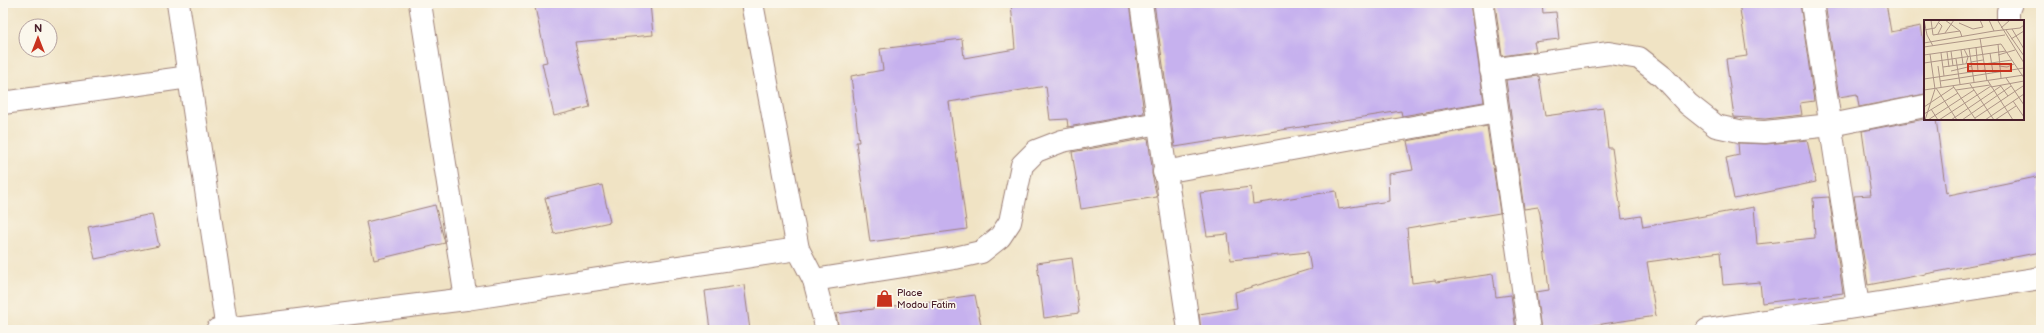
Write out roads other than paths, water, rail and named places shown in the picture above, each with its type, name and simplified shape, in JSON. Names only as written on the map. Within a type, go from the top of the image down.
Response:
[{"type":"street","points":[[178,3],[224,329],[466,300],[798,249]]},
{"type":"street","points":[[420,3],[466,300]]},
{"type":"street","points":[[752,3],[798,249],[814,280],[827,330]]},
{"type":"street","points":[[1141,3],[1164,172],[1189,330]]},
{"type":"street","points":[[1482,3],[1529,330]]},
{"type":"street","points":[[1812,3],[1858,306]]},
{"type":"street","points":[[2008,20],[2008,11],[2011,3]]},
{"type":"street","points":[[1491,70],[1609,53],[1639,58],[1663,77],[1688,104],[1716,126],[1739,131],[1765,132],[1831,124],[1924,106]]},
{"type":"street","points":[[3,103],[189,77]]},
{"type":"street","points":[[1164,172],[1497,112]]},
{"type":"street","points":[[814,280],[954,258],[981,252],[1000,237],[1010,222],[1022,165],[1036,151],[1062,141],[1158,123]]},
{"type":"street","points":[[1707,330],[2041,278]]},
{"type":"place","name":"Place Modou Fatim","points":[[884,299]]}]
